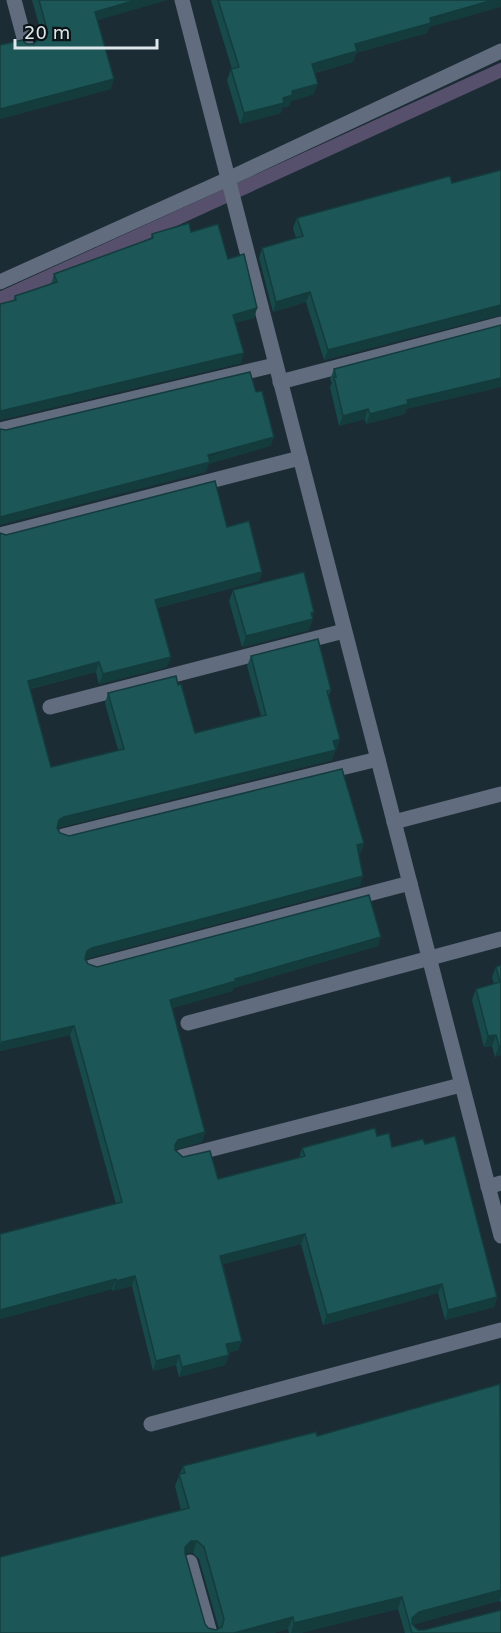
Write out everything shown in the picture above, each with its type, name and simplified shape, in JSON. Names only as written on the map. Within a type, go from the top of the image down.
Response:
[{"type":"street","points":[[14,0],[26,45]]},
{"type":"street","points":[[182,0],[461,1085],[495,1185],[501,1236]]},
{"type":"street","points":[[0,282],[228,179],[501,51]]},
{"type":"street","points":[[280,382],[501,324]]},
{"type":"street","points":[[0,430],[275,365]]},
{"type":"street","points":[[0,535],[300,458]]},
{"type":"street","points":[[50,707],[344,631]]},
{"type":"street","points":[[63,836],[378,759]]},
{"type":"street","points":[[393,822],[501,794]]},
{"type":"street","points":[[91,967],[410,883]]},
{"type":"street","points":[[188,1023],[501,939]]},
{"type":"street","points":[[181,1158],[461,1085]]},
{"type":"street","points":[[151,1424],[501,1330]]},
{"type":"street","points":[[190,1562],[210,1633]]},
{"type":"building","points":[[39,0],[136,0],[95,12],[114,79],[0,109],[0,45],[22,40],[27,44],[33,44],[39,36],[48,33]]},
{"type":"building","points":[[218,0],[493,0],[430,18],[431,23],[355,44],[357,51],[312,64],[318,84],[292,91],[293,95],[283,98],[284,103],[244,113],[231,69],[239,67]]},
{"type":"building","points":[[501,170],[501,305],[328,350],[310,292],[276,302],[262,248],[303,236],[297,218],[450,176],[452,183]]},
{"type":"building","points":[[189,223],[191,232],[218,224],[228,259],[244,254],[257,308],[233,315],[244,353],[0,412],[0,304],[16,300],[15,296],[57,282],[54,274],[153,238],[152,234]]},
{"type":"building","points":[[501,325],[501,378],[407,400],[408,404],[370,414],[368,409],[343,416],[334,369]]},
{"type":"building","points":[[250,372],[256,392],[262,391],[274,437],[208,455],[210,462],[0,517],[0,429],[6,430]]},
{"type":"building","points":[[215,481],[227,527],[249,521],[262,572],[155,600],[171,657],[103,674],[99,662],[28,681],[51,767],[124,749],[108,693],[176,676],[178,685],[181,684],[195,733],[266,715],[251,656],[318,639],[331,690],[327,691],[340,739],[333,741],[336,750],[64,817],[59,820],[57,828],[60,833],[69,836],[342,769],[364,843],[357,845],[363,876],[92,948],[87,951],[85,959],[88,964],[97,967],[369,895],[381,937],[170,1000],[205,1132],[178,1140],[175,1150],[183,1157],[210,1151],[218,1179],[305,1156],[302,1148],[375,1128],[377,1136],[389,1133],[392,1147],[423,1139],[425,1144],[455,1136],[497,1297],[448,1310],[442,1284],[327,1315],[305,1234],[220,1256],[242,1341],[226,1344],[229,1355],[182,1367],[179,1355],[156,1361],[135,1276],[0,1310],[0,1234],[122,1202],[74,1026],[2,1042],[0,1045],[0,533],[6,535]]},
{"type":"building","points":[[304,572],[314,612],[311,613],[313,619],[246,636],[233,590]]},
{"type":"building","points":[[501,965],[501,1046],[499,1046],[496,1035],[488,1036],[476,989],[500,982],[496,967]]},
{"type":"building","points":[[500,1384],[501,1590],[419,1612],[412,1618],[412,1624],[418,1630],[424,1630],[501,1610],[501,1633],[412,1633],[402,1597],[294,1623],[293,1617],[234,1633],[0,1633],[0,1557],[189,1508],[179,1474],[185,1473],[183,1466],[316,1432],[317,1436]],"holes":[[[191,1541],[197,1541],[204,1547],[224,1619],[222,1627],[216,1630],[208,1628],[205,1624],[185,1553],[185,1547]]]},
{"type":"waterway","points":[[0,299],[501,70]]}]
